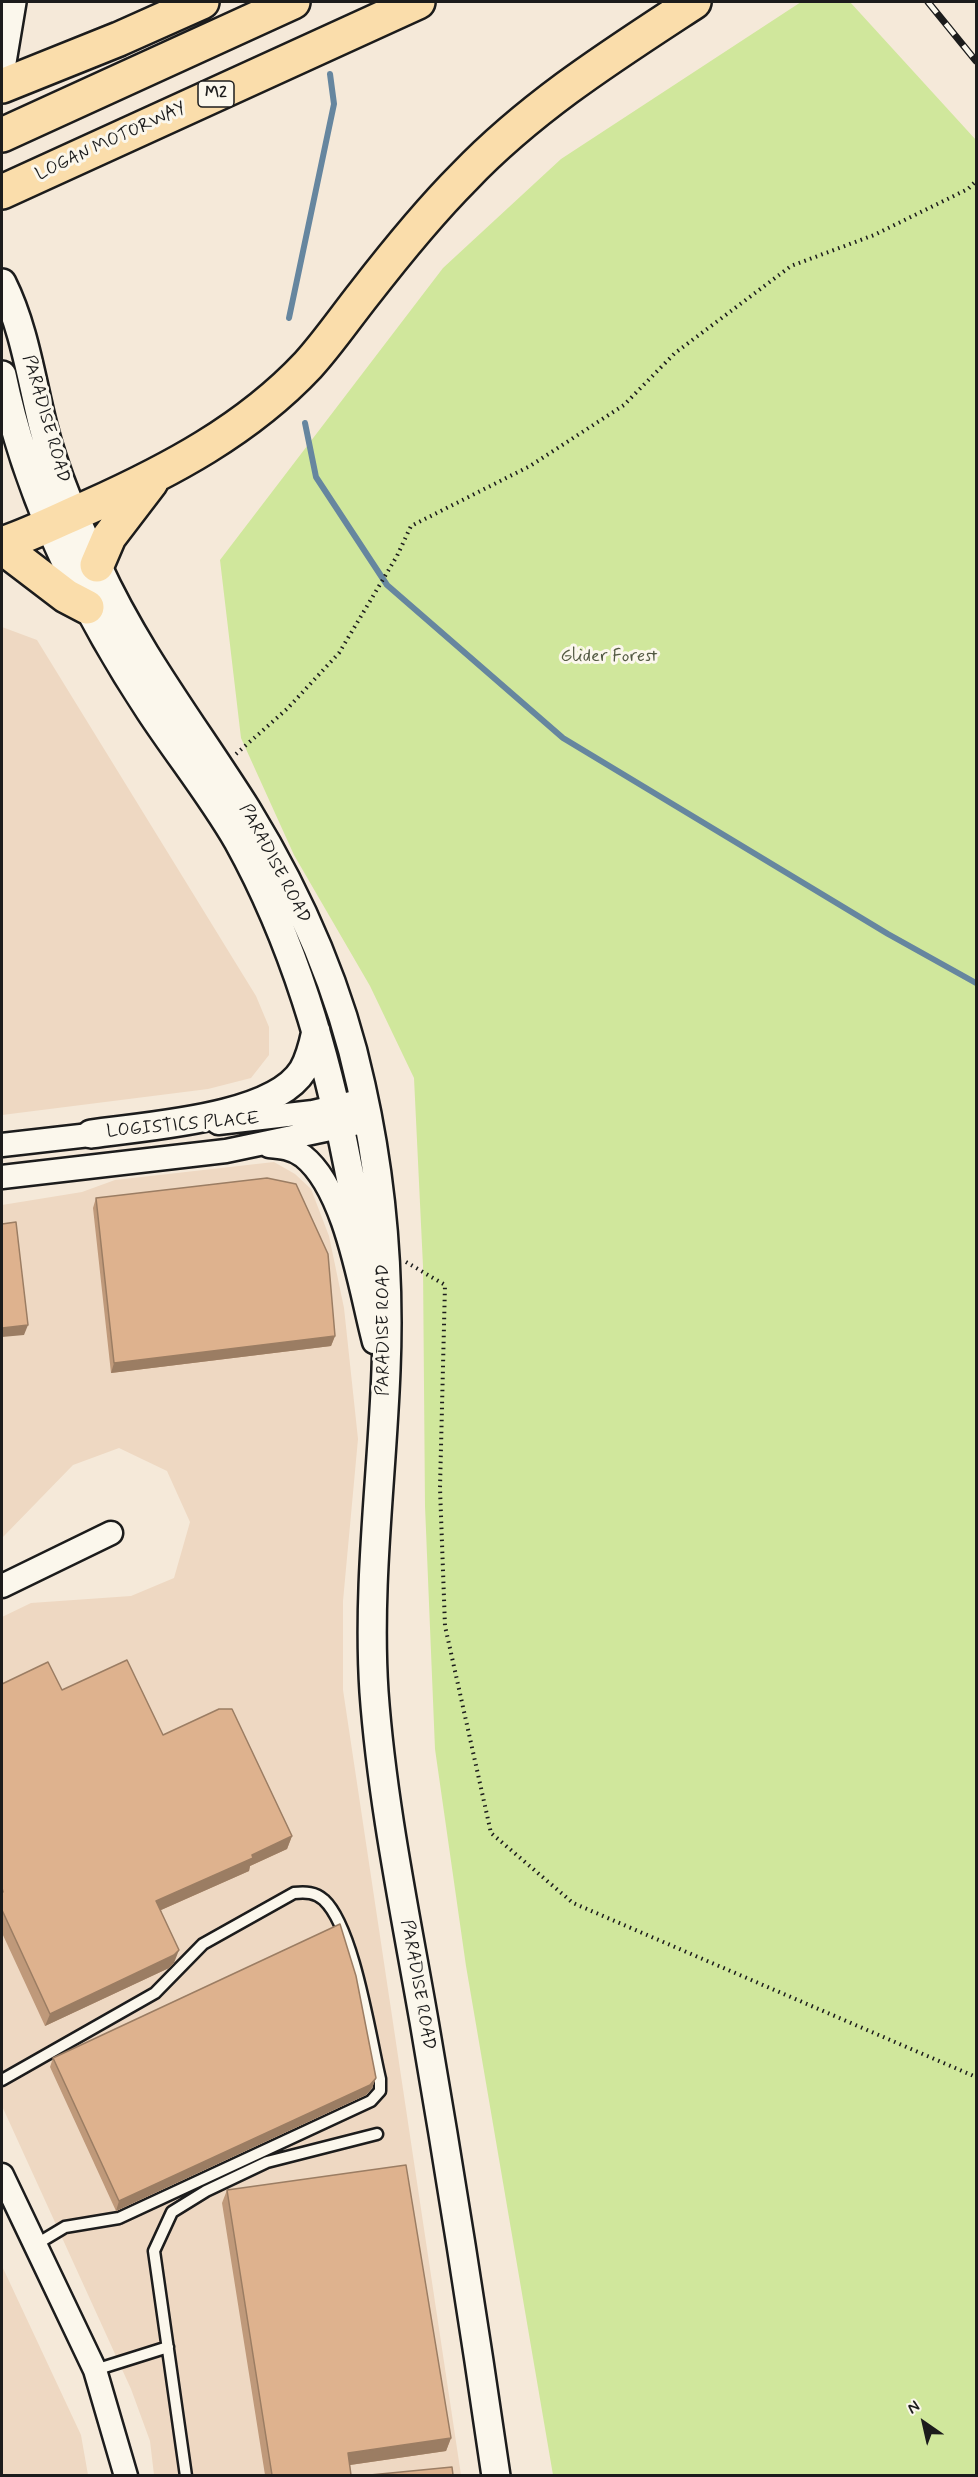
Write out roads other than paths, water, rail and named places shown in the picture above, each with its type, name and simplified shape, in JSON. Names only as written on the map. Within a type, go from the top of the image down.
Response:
[{"type":"highway","points":[[2,86],[119,39],[202,2]]},
{"type":"highway","points":[[2,135],[293,2]]},
{"type":"highway","name":"LOGAN MOTORWAY","points":[[2,192],[418,2]]},
{"type":"highway","points":[[87,607],[66,596],[2,546],[155,476],[230,432],[288,385],[309,364],[389,262],[463,177],[525,120],[566,87],[694,2]]},
{"type":"highway","points":[[97,565],[109,537],[155,476]]},
{"type":"street","points":[[2,58],[12,2]]},
{"type":"street","name":"PARADISE ROAD","points":[[2,283],[20,331],[45,432],[62,520],[87,607],[151,712],[237,839],[277,922],[316,1029],[338,1117],[368,1275],[374,1342],[378,1491]]},
{"type":"street","name":"PARADISE ROAD","points":[[2,375],[29,469],[62,520],[97,565],[131,631],[246,809],[302,909],[335,992],[366,1110],[379,1174],[384,1250],[387,1367],[378,1491],[374,1690],[382,1759],[496,2475]]},
{"type":"street","points":[[91,1134],[227,1113],[252,1105],[289,1086],[302,1071],[311,1053],[316,1029]]},
{"type":"street","name":"LOGISTICS PLACE","points":[[2,1177],[260,1145],[338,1117],[366,1110]]},
{"type":"street","name":"LOGISTICS PLACE","points":[[2,1145],[91,1134],[230,1122],[338,1117]]},
{"type":"street","points":[[260,1145],[286,1147],[302,1155],[316,1169],[334,1198],[374,1342]]},
{"type":"street","points":[[2,1586],[111,1533]]},
{"type":"street","points":[[2,2175],[95,2370],[126,2475]]},
{"type":"lane","name":"LOGISTICS PLACE","points":[[2,1168],[121,1154],[187,1155]]},
{"type":"lane","points":[[2,2080],[155,1993],[203,1944],[294,1893],[308,1892],[325,1901],[348,1943],[380,2079],[380,2091],[371,2101],[118,2218],[65,2227],[35,2246]]},
{"type":"lane","points":[[186,2475],[154,2252],[172,2212],[206,2192],[267,2162],[377,2134]]},
{"type":"lane","points":[[95,2370],[168,2348]]},
{"type":"waterway","points":[[289,318],[334,104],[330,74]]},
{"type":"waterway","points":[[305,423],[316,477],[387,585],[563,738],[888,934],[976,983]]},
{"type":"railway","points":[[928,2],[976,61]]},
{"type":"park label","name":"Glider Forest","points":[[609,657]]}]
